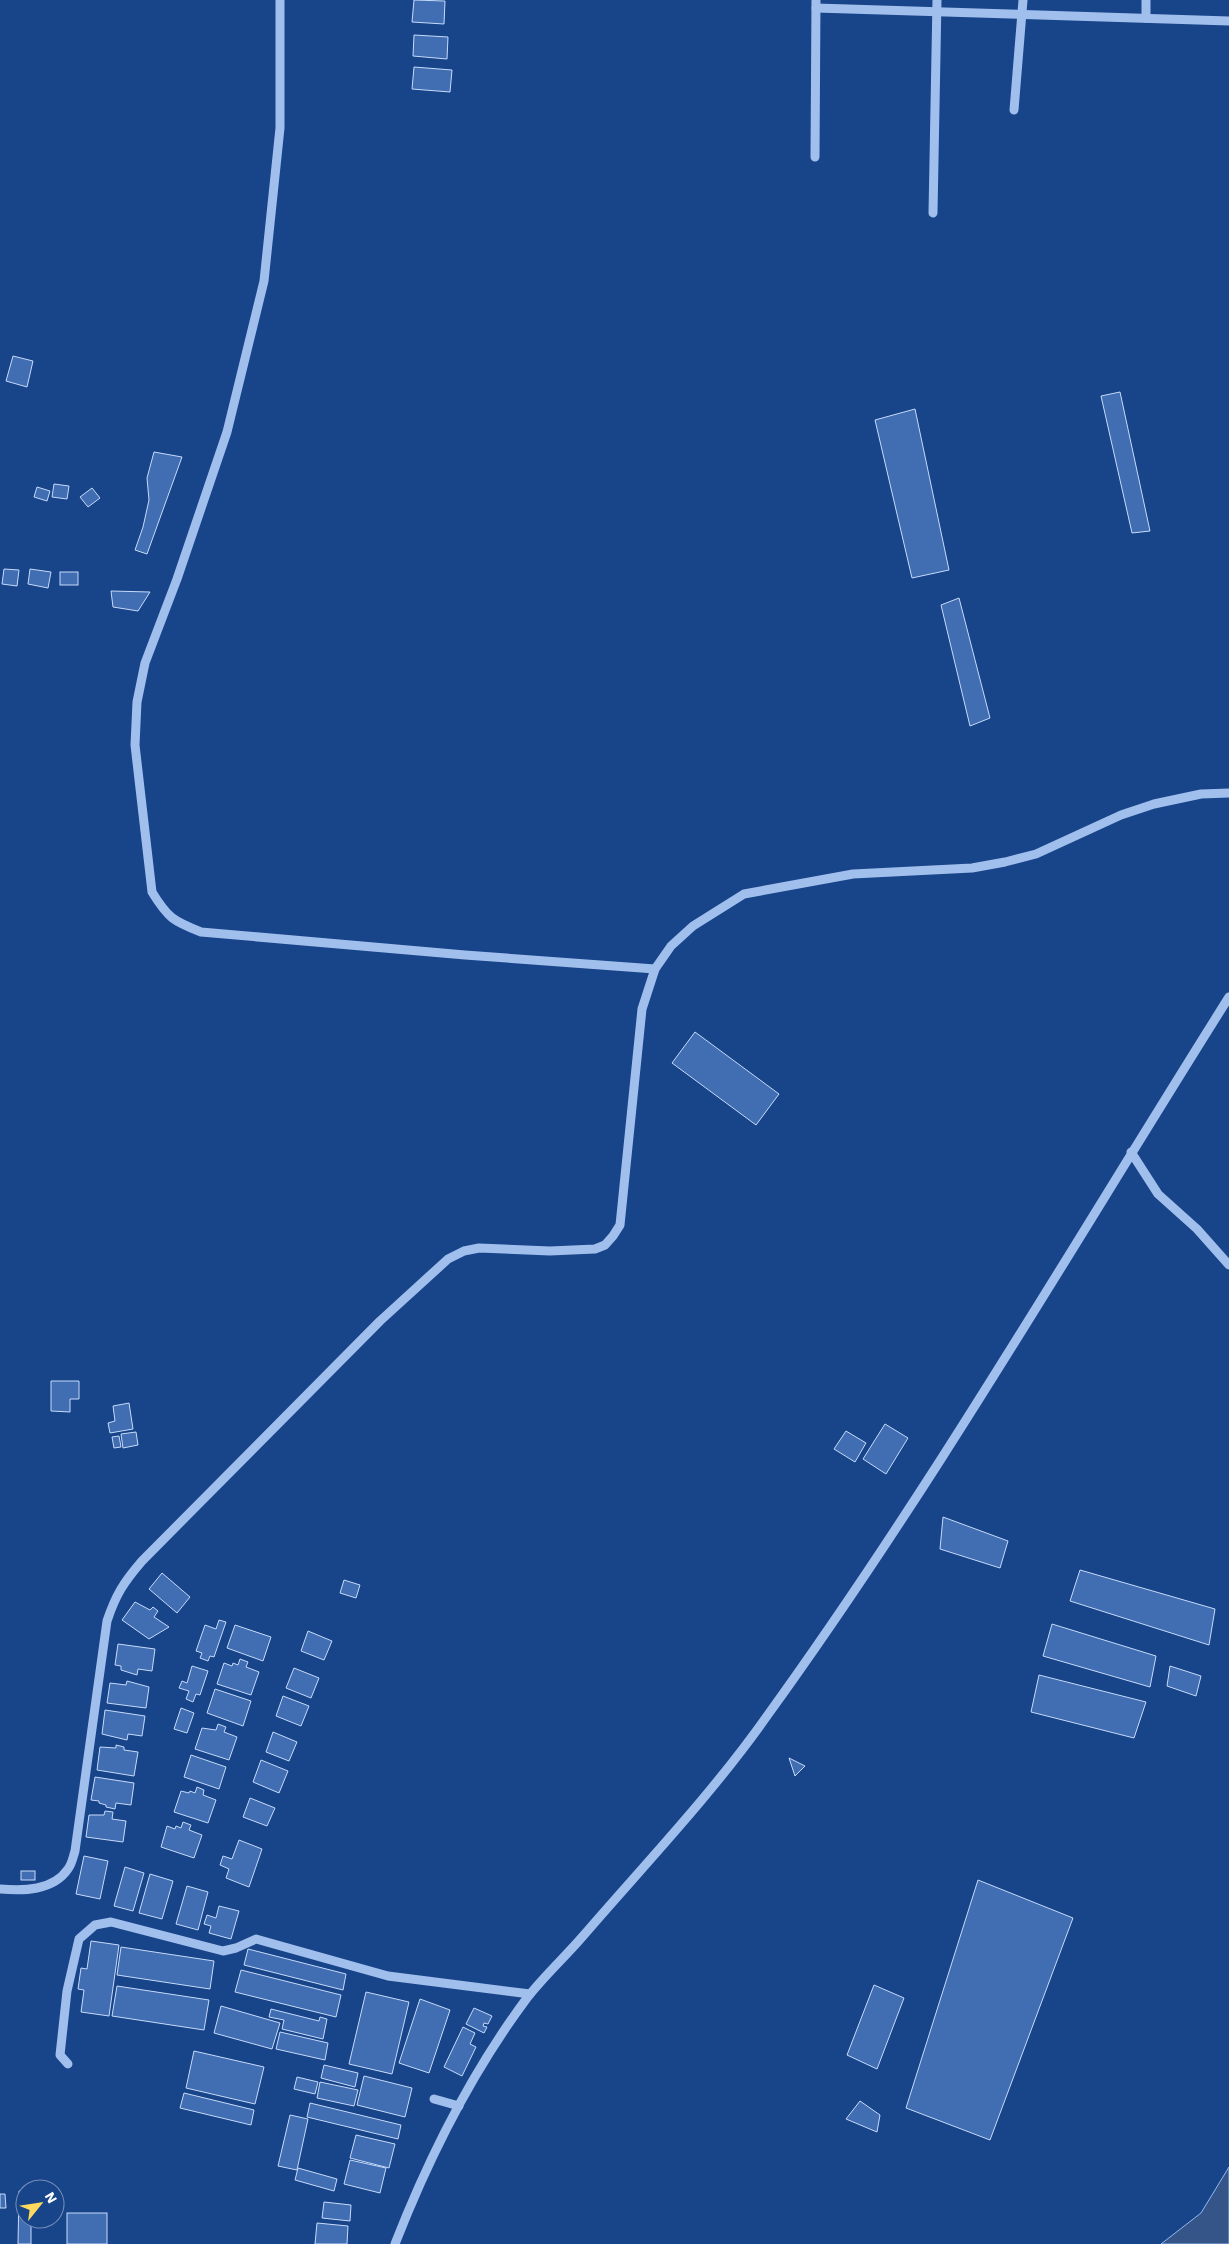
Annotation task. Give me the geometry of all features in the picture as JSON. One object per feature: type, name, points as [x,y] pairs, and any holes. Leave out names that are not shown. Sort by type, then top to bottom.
[{"type":"street","points":[[280,0],[280,128],[264,281],[227,432],[177,579],[145,662],[137,702],[135,745],[152,892],[165,913],[182,925],[201,932],[655,969]]},
{"type":"street","points":[[933,213],[937,0]]},
{"type":"street","points":[[1014,110],[1023,0]]},
{"type":"street","points":[[1146,0],[1146,18]]},
{"type":"street","points":[[815,157],[816,4],[937,12],[1229,21]]},
{"type":"street","points":[[0,1889],[34,1889],[50,1884],[61,1877],[69,1868],[75,1851],[107,1621],[114,1598],[142,1561],[374,1328],[448,1259],[464,1251],[479,1248],[595,1249],[605,1245],[613,1236],[620,1225],[642,1009],[655,969],[671,946],[693,926],[744,894],[853,874],[972,868],[1005,862],[1036,854],[1121,815],[1154,804],[1201,794],[1229,793]]},
{"type":"street","points":[[395,2244],[419,2184],[492,2047],[530,1994],[723,1774],[767,1717],[863,1580],[995,1375],[1131,1152],[1229,997]]},
{"type":"street","points":[[1131,1152],[1158,1194],[1197,1229],[1229,1265]]},
{"type":"street","points":[[68,2064],[60,2055],[67,1991],[79,1939],[95,1925],[111,1922],[223,1950],[236,1948],[256,1939],[388,1976],[530,1994]]},
{"type":"street","points":[[434,2099],[459,2106]]},
{"type":"water","points":[[1229,2167],[1229,2244],[1161,2244],[1201,2213]]},
{"type":"building","points":[[414,0],[445,1],[444,24],[412,22]]},
{"type":"building","points":[[414,35],[448,37],[447,59],[413,56]]},
{"type":"building","points":[[414,67],[452,70],[450,92],[412,89]]},
{"type":"building","points":[[13,356],[33,361],[27,387],[6,381]]},
{"type":"building","points":[[1120,392],[1150,531],[1132,533],[1101,396]]},
{"type":"building","points":[[915,409],[949,570],[912,578],[875,420]]},
{"type":"building","points":[[154,452],[182,457],[147,554],[135,550],[143,527],[149,500],[147,478]]},
{"type":"building","points":[[54,484],[69,486],[67,499],[52,497]]},
{"type":"building","points":[[37,487],[50,491],[47,501],[34,497]]},
{"type":"building","points":[[92,488],[100,498],[88,507],[80,497]]},
{"type":"building","points":[[4,569],[19,570],[17,586],[2,584]]},
{"type":"building","points":[[30,569],[51,572],[48,588],[28,584]]},
{"type":"building","points":[[60,572],[78,572],[78,585],[60,585]]},
{"type":"building","points":[[111,591],[150,592],[138,611],[113,607]]},
{"type":"building","points":[[959,598],[990,718],[970,726],[941,605]]},
{"type":"building","points":[[695,1032],[779,1094],[756,1125],[672,1063]]},
{"type":"building","points":[[51,1381],[79,1381],[79,1399],[70,1399],[70,1412],[51,1411]]},
{"type":"building","points":[[129,1403],[133,1429],[110,1433],[108,1423],[115,1421],[113,1406]]},
{"type":"building","points":[[885,1424],[908,1438],[886,1474],[863,1459]]},
{"type":"building","points":[[846,1431],[866,1443],[855,1462],[834,1449]]},
{"type":"building","points":[[136,1432],[138,1445],[123,1448],[121,1434]]},
{"type":"building","points":[[119,1436],[121,1447],[114,1448],[112,1437]]},
{"type":"building","points":[[943,1517],[1008,1541],[1000,1568],[940,1549]]},
{"type":"building","points":[[1080,1570],[1215,1609],[1209,1645],[1070,1601]]},
{"type":"building","points":[[162,1573],[190,1597],[177,1613],[149,1589]]},
{"type":"building","points":[[344,1580],[360,1585],[356,1598],[340,1593]]},
{"type":"building","points":[[135,1602],[150,1610],[153,1607],[158,1611],[154,1617],[169,1627],[149,1639],[122,1620]]},
{"type":"building","points":[[219,1620],[226,1622],[214,1657],[210,1656],[208,1661],[200,1658],[202,1653],[196,1651],[205,1625],[216,1629]]},
{"type":"building","points":[[1052,1624],[1156,1656],[1150,1687],[1043,1656]]},
{"type":"building","points":[[235,1625],[271,1637],[263,1661],[227,1648]]},
{"type":"building","points":[[308,1631],[332,1641],[324,1660],[301,1651]]},
{"type":"building","points":[[118,1644],[155,1649],[152,1671],[138,1669],[137,1675],[121,1670],[121,1666],[115,1665]]},
{"type":"building","points":[[240,1659],[248,1662],[246,1667],[259,1672],[251,1695],[217,1684],[224,1663],[232,1666],[233,1663],[238,1665]]},
{"type":"building","points":[[192,1666],[208,1671],[200,1695],[196,1694],[193,1702],[186,1699],[189,1691],[179,1688],[182,1681],[187,1683]]},
{"type":"building","points":[[1170,1666],[1201,1676],[1196,1696],[1167,1686]]},
{"type":"building","points":[[294,1668],[319,1678],[311,1698],[286,1688]]},
{"type":"building","points":[[1039,1675],[1146,1702],[1134,1738],[1031,1712]]},
{"type":"building","points":[[127,1681],[149,1687],[146,1708],[107,1703],[110,1683],[126,1685]]},
{"type":"building","points":[[215,1689],[251,1701],[243,1726],[207,1713]]},
{"type":"building","points":[[283,1696],[309,1706],[301,1726],[276,1716]]},
{"type":"building","points":[[181,1708],[194,1713],[187,1733],[174,1729]]},
{"type":"building","points":[[105,1710],[145,1716],[142,1736],[128,1734],[127,1740],[102,1734]]},
{"type":"building","points":[[218,1724],[226,1727],[224,1732],[237,1737],[229,1760],[195,1749],[202,1728],[216,1730]]},
{"type":"building","points":[[273,1732],[297,1742],[289,1761],[266,1752]]},
{"type":"building","points":[[116,1745],[124,1747],[124,1750],[138,1752],[134,1776],[97,1770],[100,1747],[116,1748]]},
{"type":"building","points":[[191,1755],[226,1767],[219,1789],[184,1777]]},
{"type":"building","points":[[789,1758],[805,1766],[795,1776]]},
{"type":"building","points":[[261,1760],[288,1771],[279,1793],[253,1782]]},
{"type":"building","points":[[95,1777],[134,1783],[131,1805],[116,1803],[115,1809],[106,1807],[106,1805],[99,1803],[99,1801],[91,1800]]},
{"type":"building","points":[[197,1787],[204,1790],[203,1795],[216,1800],[208,1823],[174,1812],[181,1791],[195,1793]]},
{"type":"building","points":[[250,1798],[275,1808],[267,1826],[243,1817]]},
{"type":"building","points":[[105,1811],[113,1812],[112,1819],[126,1821],[123,1842],[86,1837],[89,1815],[104,1815]]},
{"type":"building","points":[[183,1822],[191,1825],[189,1830],[202,1835],[194,1858],[161,1847],[167,1826],[175,1829],[176,1826],[181,1828]]},
{"type":"building","points":[[239,1840],[262,1849],[249,1887],[226,1878],[229,1869],[220,1865],[223,1856],[232,1859]]},
{"type":"building","points":[[84,1856],[108,1861],[100,1899],[76,1894]]},
{"type":"building","points":[[125,1867],[144,1873],[133,1911],[114,1906]]},
{"type":"building","points":[[21,1871],[35,1871],[35,1880],[21,1880]]},
{"type":"building","points":[[150,1874],[173,1881],[162,1919],[139,1913]]},
{"type":"building","points":[[978,1880],[1073,1918],[990,2140],[906,2108]]},
{"type":"building","points":[[187,1886],[208,1892],[198,1930],[176,1924]]},
{"type":"building","points":[[219,1906],[239,1911],[231,1939],[209,1933],[211,1926],[204,1924],[207,1915],[216,1918]]},
{"type":"building","points":[[91,1941],[119,1945],[109,2016],[81,2012],[84,1990],[78,1989],[81,1968],[87,1969]]},
{"type":"building","points":[[121,1947],[214,1961],[210,1989],[117,1975]]},
{"type":"building","points":[[248,1949],[346,1974],[343,1990],[244,1965]]},
{"type":"building","points":[[241,1970],[341,1995],[336,2017],[235,1992]]},
{"type":"building","points":[[874,1985],[904,1998],[877,2069],[847,2055]]},
{"type":"building","points":[[117,1986],[209,2000],[204,2030],[112,2016]]},
{"type":"building","points":[[366,1992],[409,2002],[392,2074],[349,2064]]},
{"type":"building","points":[[420,1999],[450,2010],[429,2073],[399,2063]]},
{"type":"building","points":[[221,2006],[280,2023],[272,2049],[214,2033]]},
{"type":"building","points":[[474,2008],[492,2016],[488,2024],[484,2023],[483,2026],[487,2027],[484,2033],[466,2024]]},
{"type":"building","points":[[271,2009],[319,2021],[320,2017],[327,2019],[323,2039],[282,2029],[284,2020],[269,2017]]},
{"type":"building","points":[[463,2027],[475,2033],[470,2044],[476,2047],[462,2076],[444,2067]]},
{"type":"building","points":[[280,2032],[328,2043],[325,2060],[276,2049]]},
{"type":"building","points":[[194,2051],[264,2067],[255,2104],[186,2088]]},
{"type":"building","points":[[324,2065],[358,2073],[355,2087],[321,2078]]},
{"type":"building","points":[[364,2076],[412,2088],[405,2117],[357,2105]]},
{"type":"building","points":[[297,2077],[318,2082],[315,2094],[294,2089]]},
{"type":"building","points":[[320,2082],[358,2090],[354,2106],[317,2098]]},
{"type":"building","points":[[184,2093],[254,2110],[251,2125],[180,2108]]},
{"type":"building","points":[[860,2101],[880,2115],[877,2132],[846,2119]]},
{"type":"building","points":[[310,2103],[401,2125],[398,2139],[307,2117]]},
{"type":"building","points":[[290,2115],[308,2119],[297,2170],[278,2166]]},
{"type":"building","points":[[356,2135],[395,2144],[389,2168],[350,2158]]},
{"type":"building","points":[[350,2160],[386,2168],[380,2193],[344,2184]]},
{"type":"building","points":[[298,2168],[337,2179],[334,2191],[295,2180]]},
{"type":"building","points":[[0,2194],[5,2194],[6,2208],[0,2208]]},
{"type":"building","points":[[324,2202],[351,2205],[350,2221],[322,2218]]},
{"type":"building","points":[[67,2213],[107,2213],[107,2244],[67,2244]]},
{"type":"building","points":[[317,2223],[348,2226],[347,2244],[315,2244]]},
{"type":"building","points":[[18,2229],[31,2229],[31,2244],[18,2244]]}]
